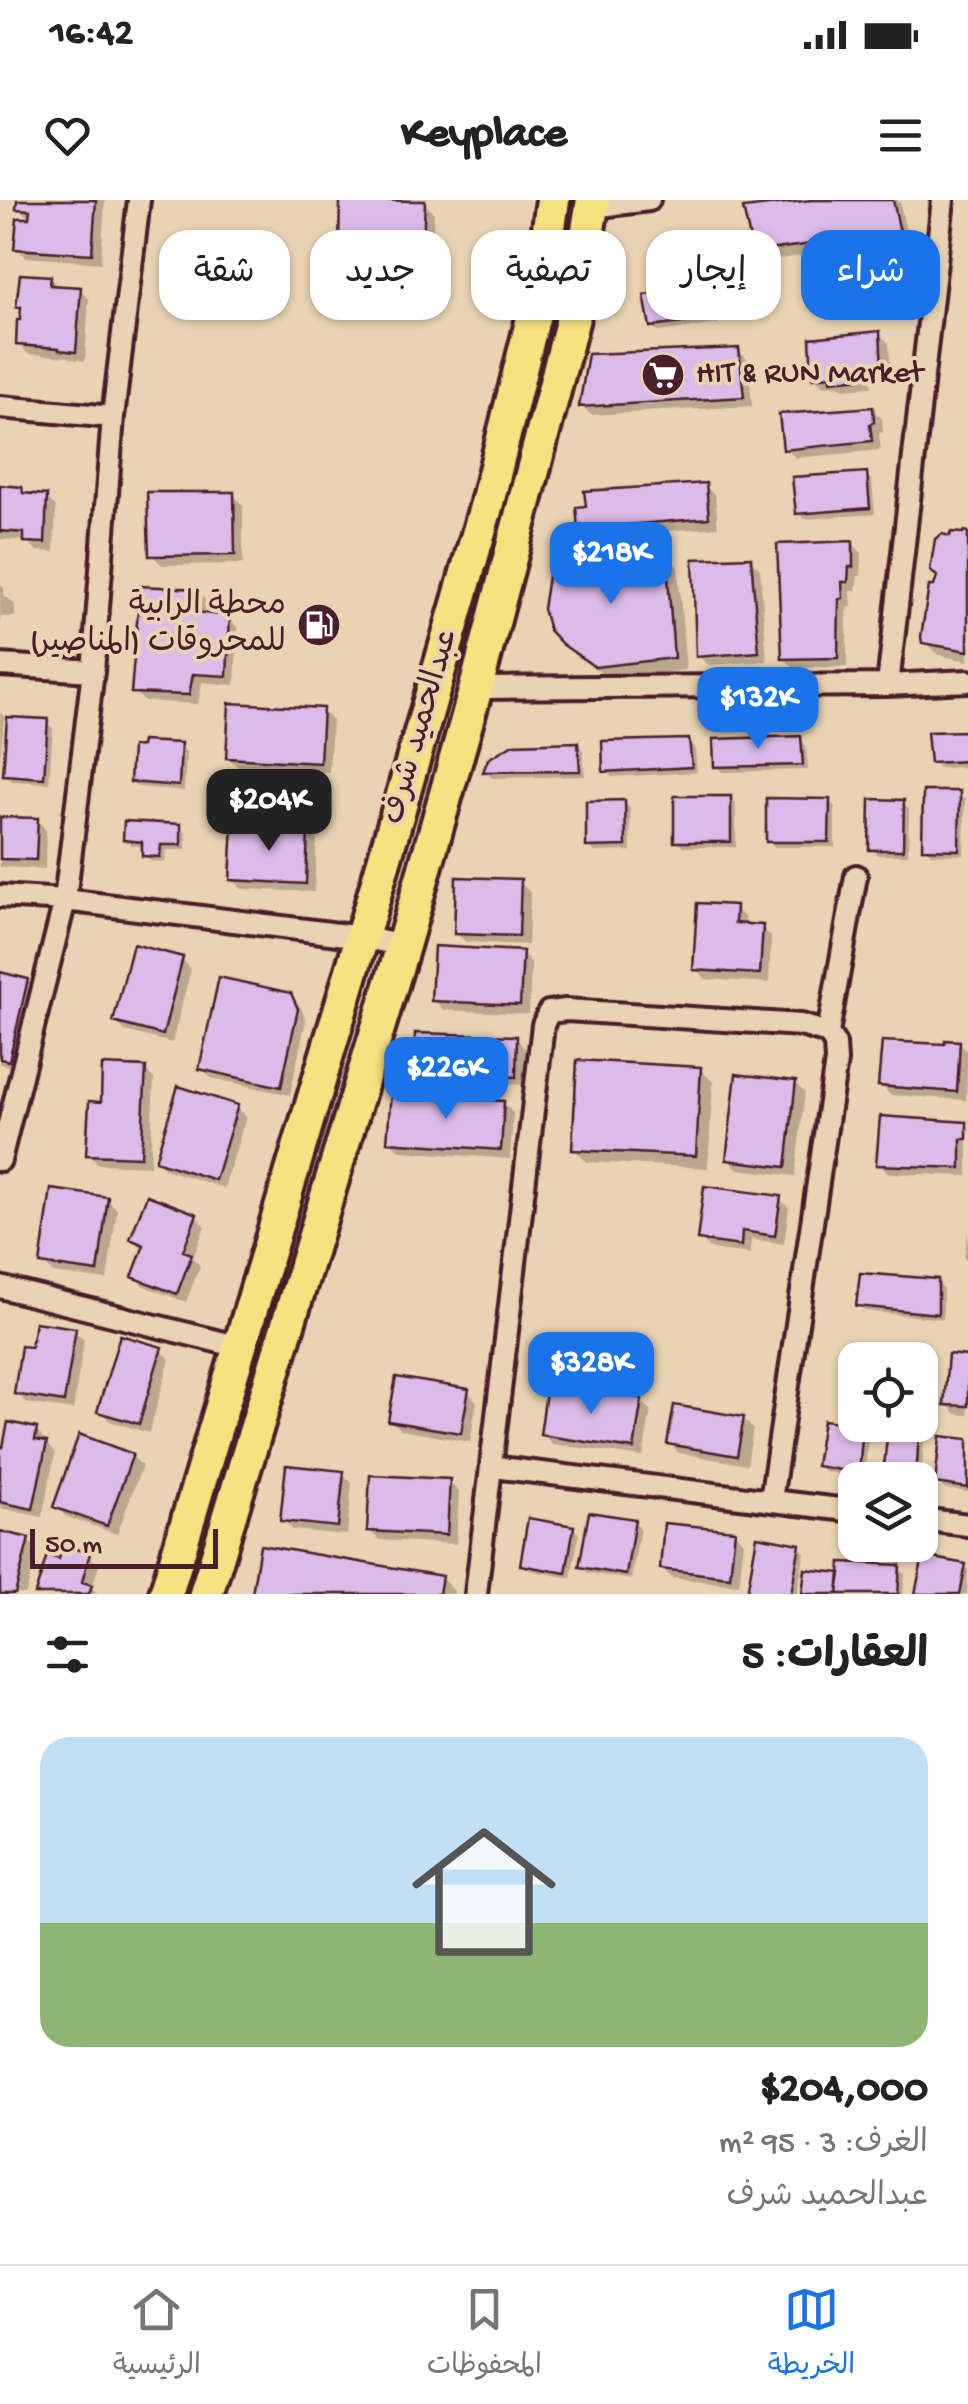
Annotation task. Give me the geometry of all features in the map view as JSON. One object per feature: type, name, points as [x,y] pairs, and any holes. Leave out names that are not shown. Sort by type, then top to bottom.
[{"type":"main road","name":"عبدالحميد شرف","points":[[166,1594],[486,507],[540,290],[554,200]]},
{"type":"main road","name":"عبدالحميد شرف","points":[[206,1594],[404,946],[476,688],[573,318],[593,203]]},
{"type":"street","points":[[0,1160],[65,900],[92,670],[112,417],[138,200]]},
{"type":"street","points":[[593,203],[649,200]]},
{"type":"street","points":[[888,685],[943,200]]},
{"type":"street","points":[[0,407],[112,417]]},
{"type":"street","points":[[0,664],[92,670]]},
{"type":"street","points":[[476,688],[968,681]]},
{"type":"street","points":[[828,1033],[856,876]]},
{"type":"street","points":[[0,896],[65,900],[362,937],[404,946]]},
{"type":"street","points":[[476,1594],[544,1025],[549,1012],[800,1025],[828,1033],[835,1044],[836,1061],[771,1500]]},
{"type":"street","points":[[0,1286],[240,1347]]},
{"type":"street","points":[[492,1467],[838,1509]]},
{"type":"street","points":[[938,1522],[968,1526]]},
{"type":"building","points":[[17,200],[96,200],[92,254],[14,249],[17,218],[29,218],[30,210],[16,209]]},
{"type":"building","points":[[340,200],[425,201],[424,230],[339,230]]},
{"type":"building","points":[[812,200],[893,200],[900,230],[801,230],[801,245],[781,248],[781,230],[748,230],[743,208]]},
{"type":"building","points":[[20,274],[51,276],[50,285],[81,287],[76,352],[16,345]]},
{"type":"building","points":[[649,320],[706,320],[650,327]]},
{"type":"building","points":[[880,331],[882,369],[863,371],[863,378],[812,378],[810,338]]},
{"type":"building","name":"HIT & RUN Market","points":[[739,348],[744,397],[579,407],[588,354]]},
{"type":"building","points":[[873,407],[872,441],[783,450],[779,414]]},
{"type":"building","points":[[867,472],[870,508],[796,514],[792,477]]},
{"type":"building","points":[[706,483],[709,518],[578,529],[576,507],[586,506],[584,491]]},
{"type":"building","points":[[0,485],[22,487],[23,493],[47,495],[45,543],[24,542],[24,533],[0,531]]},
{"type":"building","points":[[147,492],[234,492],[235,555],[149,556]]},
{"type":"building","points":[[968,532],[968,651],[922,643],[921,637],[929,586],[934,586],[937,576],[930,571],[935,539]]},
{"type":"building","points":[[853,541],[853,567],[849,567],[848,582],[842,582],[843,598],[839,599],[838,658],[782,659],[777,544]]},
{"type":"building","points":[[666,551],[674,658],[595,667],[549,630],[543,609],[551,557]]},
{"type":"building","points":[[751,557],[759,652],[696,657],[693,559]]},
{"type":"building","points":[[140,586],[198,589],[195,612],[230,616],[227,676],[193,674],[189,695],[131,693]]},
{"type":"building","points":[[229,703],[323,708],[320,763],[226,758]]},
{"type":"building","points":[[7,717],[48,719],[44,778],[3,775]]},
{"type":"building","points":[[968,731],[968,761],[930,763],[927,732]]},
{"type":"building","points":[[801,736],[803,765],[714,767],[713,739]]},
{"type":"building","points":[[689,739],[692,767],[603,772],[602,741]]},
{"type":"building","points":[[142,741],[181,743],[179,786],[130,782],[132,747],[141,746]]},
{"type":"building","points":[[578,742],[580,771],[483,772],[488,759],[513,744]]},
{"type":"building","points":[[923,791],[960,791],[959,850],[922,849]]},
{"type":"building","points":[[674,796],[731,796],[731,842],[674,842]]},
{"type":"building","points":[[766,798],[830,799],[829,842],[766,842]]},
{"type":"building","points":[[870,799],[904,800],[903,850],[869,850]]},
{"type":"building","points":[[625,800],[626,846],[586,847],[586,801]]},
{"type":"building","points":[[0,817],[38,818],[36,860],[0,859]]},
{"type":"building","points":[[124,821],[181,824],[181,845],[161,845],[160,857],[142,856],[142,842],[123,840]]},
{"type":"building","points":[[233,823],[308,827],[306,884],[230,880]]},
{"type":"building","points":[[456,877],[521,879],[519,936],[454,934]]},
{"type":"building","points":[[697,903],[736,905],[735,923],[763,925],[760,974],[693,970]]},
{"type":"building","points":[[133,944],[183,957],[163,1035],[113,1022]]},
{"type":"building","points":[[434,946],[523,951],[520,1005],[431,1001]]},
{"type":"building","points":[[0,972],[28,979],[9,1061],[0,1059]]},
{"type":"building","points":[[0,972],[28,979],[9,1061],[0,1059]]},
{"type":"building","points":[[219,977],[291,993],[298,1009],[281,1087],[199,1069]]},
{"type":"building","points":[[415,1033],[517,1036],[516,1077],[414,1073]]},
{"type":"building","points":[[945,1040],[960,1041],[957,1092],[878,1086],[882,1041],[945,1044]]},
{"type":"building","points":[[577,1060],[701,1067],[696,1156],[572,1150]]},
{"type":"building","points":[[102,1065],[146,1067],[141,1157],[86,1155],[89,1101],[101,1102]]},
{"type":"building","points":[[736,1074],[796,1081],[786,1167],[726,1160]]},
{"type":"building","points":[[178,1086],[238,1105],[215,1180],[155,1161]]},
{"type":"building","points":[[391,1093],[504,1101],[501,1150],[387,1142]]},
{"type":"building","points":[[880,1116],[967,1122],[967,1139],[961,1139],[961,1168],[876,1165]]},
{"type":"building","points":[[704,1186],[781,1196],[775,1236],[742,1231],[741,1246],[697,1240]]},
{"type":"building","points":[[51,1189],[108,1197],[98,1272],[40,1264]]},
{"type":"building","points":[[147,1195],[197,1214],[183,1251],[192,1254],[177,1294],[132,1277],[144,1245],[130,1239]]},
{"type":"building","points":[[860,1273],[938,1279],[938,1314],[856,1306]]},
{"type":"building","points":[[35,1322],[76,1328],[64,1402],[14,1394],[21,1346],[31,1347]]},
{"type":"building","points":[[120,1335],[162,1347],[139,1424],[97,1412]]},
{"type":"building","points":[[948,1354],[968,1356],[968,1406],[944,1405]]},
{"type":"building","points":[[396,1377],[469,1389],[461,1433],[388,1421]]},
{"type":"building","points":[[547,1385],[642,1398],[634,1449],[540,1435]]},
{"type":"building","points":[[674,1405],[744,1417],[737,1456],[667,1444]]},
{"type":"building","points":[[823,1420],[838,1422],[838,1442],[862,1442],[860,1462],[838,1462],[838,1470],[816,1466]]},
{"type":"building","points":[[8,1422],[37,1428],[35,1440],[47,1442],[33,1509],[0,1502],[0,1446],[3,1447]]},
{"type":"building","points":[[79,1434],[133,1454],[107,1526],[53,1507]]},
{"type":"building","points":[[940,1436],[968,1439],[968,1488],[938,1483]]},
{"type":"building","points":[[887,1442],[918,1442],[917,1462],[884,1462]]},
{"type":"building","points":[[286,1465],[344,1471],[338,1527],[280,1521]]},
{"type":"building","points":[[370,1475],[450,1479],[447,1535],[367,1531]]},
{"type":"building","points":[[589,1512],[635,1519],[626,1575],[579,1567]]},
{"type":"building","points":[[528,1518],[574,1526],[566,1573],[520,1565]]},
{"type":"building","points":[[664,1523],[735,1530],[730,1577],[660,1569]]},
{"type":"building","points":[[0,1531],[29,1538],[15,1594],[0,1594]]},
{"type":"building","points":[[757,1536],[800,1544],[791,1594],[747,1593]]},
{"type":"building","points":[[63,1545],[90,1553],[82,1582],[92,1585],[89,1594],[35,1594],[47,1555],[59,1559]]},
{"type":"building","points":[[260,1545],[442,1576],[439,1594],[252,1594]]},
{"type":"building","points":[[938,1559],[966,1564],[960,1594],[915,1594],[922,1562],[938,1562]]},
{"type":"building","points":[[841,1562],[900,1565],[898,1594],[838,1594]]},
{"type":"building","points":[[805,1569],[841,1573],[838,1594],[802,1594]]},
{"type":"place","name":"HIT & RUN Market","points":[[663,375]]},
{"type":"place","name":"محطة الرابية للمحروقات (المناصير)","points":[[319,625]]}]
